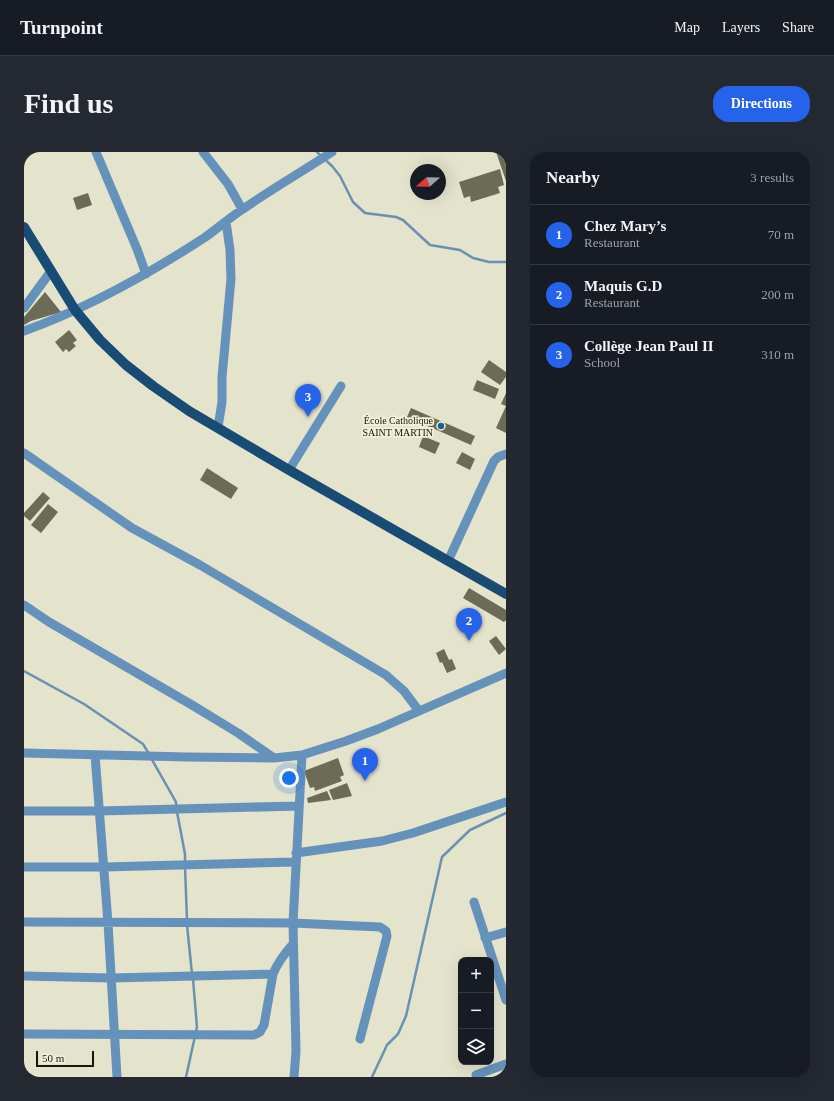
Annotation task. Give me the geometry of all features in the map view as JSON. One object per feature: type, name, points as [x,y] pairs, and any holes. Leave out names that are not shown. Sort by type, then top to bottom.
[{"type":"main road","points":[[24,227],[75,310],[100,340],[126,365],[153,386],[189,411],[289,470],[506,594]]},
{"type":"street","points":[[96,152],[146,274]]},
{"type":"street","points":[[203,152],[228,184],[242,209]]},
{"type":"street","points":[[24,331],[57,319],[146,274],[226,222],[242,209],[332,152]]},
{"type":"street","points":[[218,427],[222,402],[222,377],[230,279],[230,250],[226,222]]},
{"type":"street","points":[[24,308],[50,271]]},
{"type":"street","points":[[289,470],[341,386]]},
{"type":"street","points":[[24,453],[132,528],[200,565],[386,675],[404,691],[418,711]]},
{"type":"street","points":[[448,561],[494,461],[498,457],[506,454]]},
{"type":"street","points":[[24,606],[238,733],[274,758]]},
{"type":"street","points":[[24,753],[274,758],[302,755],[378,729],[506,673]]},
{"type":"street","points":[[95,755],[108,923],[117,1077]]},
{"type":"street","points":[[294,1077],[296,1051],[293,923],[302,755]]},
{"type":"street","points":[[24,867],[104,867],[296,858],[382,841],[413,833],[506,802]]},
{"type":"street","points":[[24,811],[99,811],[299,806]]},
{"type":"street","points":[[474,902],[506,1000]]},
{"type":"street","points":[[24,922],[293,923],[380,927],[386,931],[387,936],[360,1039]]},
{"type":"street","points":[[485,938],[506,932]]},
{"type":"street","points":[[24,1034],[254,1035],[260,1032],[264,1025],[273,974],[277,964],[293,944]]},
{"type":"street","points":[[24,976],[111,978],[273,974]]},
{"type":"street","points":[[476,1075],[506,1064]]},
{"type":"building","points":[[496,152],[506,152],[506,181]]},
{"type":"building","points":[[500,169],[504,185],[498,187],[500,193],[471,202],[470,196],[464,198],[459,182]]},
{"type":"building","points":[[88,193],[92,205],[77,210],[73,198]]},
{"type":"building","points":[[45,292],[61,312],[31,321],[24,325],[24,317]]},
{"type":"building","points":[[69,330],[77,340],[73,343],[76,346],[69,352],[66,349],[63,352],[55,342]]},
{"type":"building","points":[[489,360],[506,372],[506,377],[500,385],[481,372]]},
{"type":"building","points":[[477,380],[499,389],[495,399],[473,390]]},
{"type":"building","points":[[506,393],[506,406],[501,404]]},
{"type":"building","points":[[506,406],[506,433],[496,428]]},
{"type":"building","points":[[411,408],[475,436],[471,445],[407,417]]},
{"type":"building","points":[[423,436],[440,443],[435,454],[419,447]]},
{"type":"building","points":[[462,452],[475,459],[470,470],[456,463]]},
{"type":"building","points":[[207,468],[238,488],[231,499],[200,480]]},
{"type":"building","points":[[43,492],[50,498],[30,521],[24,516],[24,513]]},
{"type":"building","points":[[48,504],[58,512],[41,533],[31,525]]},
{"type":"building","points":[[469,588],[506,610],[506,620],[504,622],[463,598]]},
{"type":"building","points":[[496,636],[506,649],[499,655],[489,641]]},
{"type":"building","points":[[444,649],[449,660],[452,659],[456,669],[447,673],[442,662],[440,663],[436,653]]},
{"type":"building","points":[[338,758],[344,775],[340,777],[342,781],[315,791],[314,787],[310,788],[304,771]]},
{"type":"building","points":[[347,783],[352,796],[333,800],[329,790]]},
{"type":"building","points":[[327,791],[331,800],[308,803],[307,798]]},
{"type":"waterway","points":[[317,152],[340,176],[353,202],[365,213],[396,217],[403,220],[430,245],[460,250],[473,258],[489,262],[506,262]]},
{"type":"waterway","points":[[24,671],[84,704],[143,744],[149,754]]},
{"type":"waterway","points":[[151,758],[176,802],[176,807]]},
{"type":"waterway","points":[[177,812],[185,854],[185,862]]},
{"type":"waterway","points":[[372,1077],[387,1045],[398,1034],[406,1016],[442,857],[470,830],[506,813]]},
{"type":"waterway","points":[[185,867],[187,920]]},
{"type":"waterway","points":[[187,925],[192,974]]},
{"type":"waterway","points":[[186,1077],[197,1027],[193,979]]},
{"type":"place","name":"Collège Jean Paul II","points":[[308,417]]},
{"type":"place","name":"École Catholique SAINT MARTIN","points":[[441,426]]},
{"type":"place","name":"Maquis G.D","points":[[469,641]]},
{"type":"place","name":"Chez Mary’s","points":[[365,781]]}]
